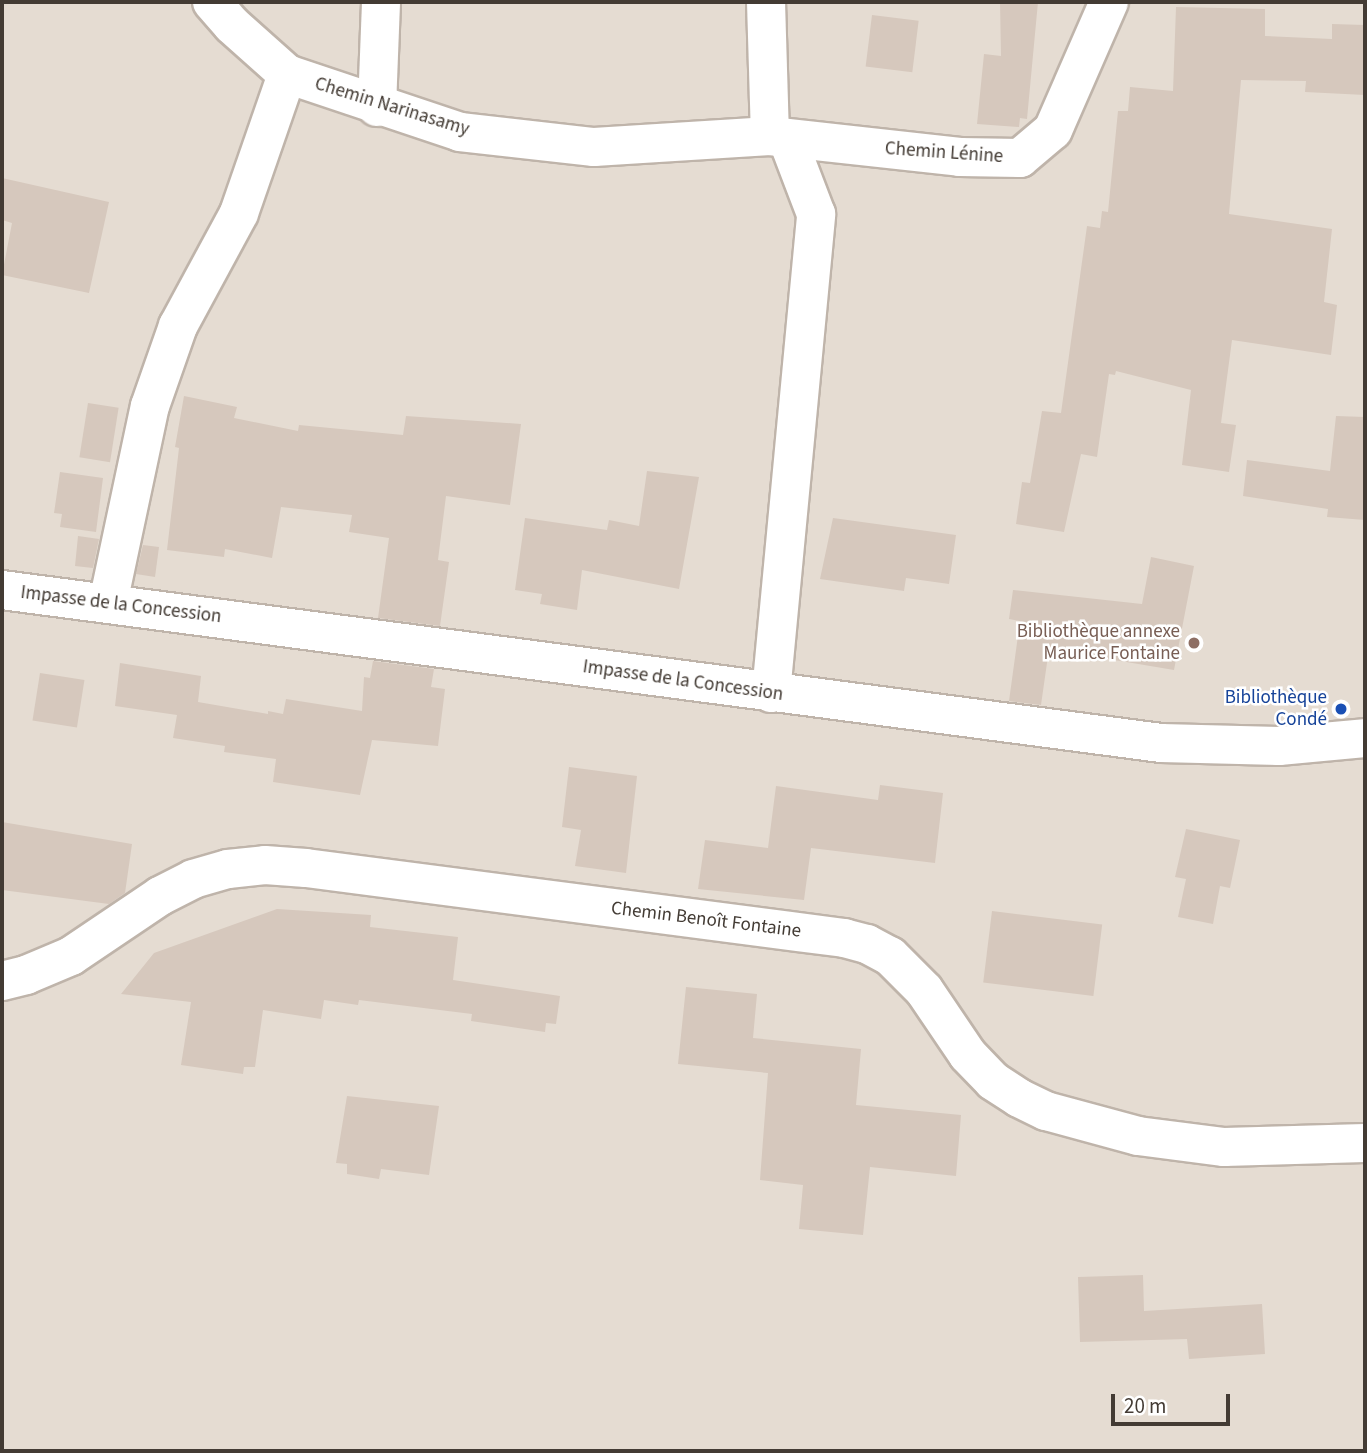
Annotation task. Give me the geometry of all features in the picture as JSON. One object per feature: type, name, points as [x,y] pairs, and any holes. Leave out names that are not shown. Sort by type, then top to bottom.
[{"type":"street","name":"Chemin Narinasamy","points":[[212,2],[232,25],[287,74],[377,107],[460,132],[594,147],[778,137]]},
{"type":"street","points":[[377,107],[381,2]]},
{"type":"street","points":[[766,2],[778,137],[816,214],[771,693]]},
{"type":"street","name":"Chemin Lénine","points":[[778,137],[960,157],[1020,158],[1053,130],[1110,2]]},
{"type":"street","points":[[108,603],[150,406],[178,326],[239,213],[287,74]]},
{"type":"street","name":"Impasse de la Concession","points":[[2,590],[1161,743],[1279,746],[1365,738]]},
{"type":"street","name":"Chemin Benoît Fontaine","points":[[2,981],[26,975],[71,956],[160,895],[193,879],[228,869],[265,865],[306,868],[844,938],[867,944],[890,956],[924,990],[968,1055],[993,1081],[1045,1111],[1138,1136],[1224,1147],[1365,1143]]},
{"type":"shaded area","points":[[2,2],[1365,2],[1365,1451],[2,1451]]},
{"type":"building","points":[[1000,2],[1038,2],[1027,119],[1020,118],[1019,127],[977,124],[984,54],[1001,56]]},
{"type":"building","points":[[1176,7],[1265,9],[1265,36],[1332,39],[1332,24],[1365,25],[1365,95],[1305,92],[1306,81],[1241,80],[1229,214],[1332,229],[1324,302],[1337,305],[1331,355],[1232,340],[1221,423],[1236,425],[1229,472],[1182,465],[1191,390],[1116,371],[1115,375],[1109,374],[1097,457],[1081,454],[1064,532],[1016,524],[1022,482],[1030,483],[1042,411],[1061,413],[1087,226],[1100,228],[1102,211],[1108,212],[1118,111],[1128,111],[1130,87],[1173,91]]},
{"type":"building","points":[[872,15],[919,21],[912,72],[866,67]]},
{"type":"building","points":[[2,178],[109,202],[89,293],[2,275],[12,223],[2,220]]},
{"type":"building","points":[[184,396],[237,407],[234,418],[298,431],[299,425],[403,435],[406,416],[521,424],[510,505],[446,496],[438,560],[449,562],[440,626],[378,618],[389,538],[349,532],[352,515],[281,507],[272,558],[225,549],[224,557],[167,550],[179,448],[175,447]]},
{"type":"building","points":[[88,403],[119,408],[110,462],[79,457]]},
{"type":"building","points":[[1336,416],[1365,417],[1365,520],[1327,517],[1328,509],[1243,496],[1247,460],[1330,471]]},
{"type":"building","points":[[647,471],[699,477],[679,589],[582,570],[577,610],[540,604],[542,594],[515,590],[525,518],[607,530],[609,520],[639,526]]},
{"type":"building","points":[[60,472],[103,478],[96,532],[60,527],[62,514],[54,513]]},
{"type":"building","points":[[833,518],[956,535],[949,584],[906,578],[904,591],[820,579]]},
{"type":"building","points":[[78,536],[99,539],[93,568],[75,566]]},
{"type":"building","points":[[143,545],[159,547],[155,577],[136,574]]},
{"type":"building","points":[[1151,557],[1194,566],[1174,670],[1049,649],[1041,705],[1009,701],[1020,621],[1009,619],[1013,590],[1142,604]]},
{"type":"building","points":[[373,661],[434,669],[431,687],[445,689],[438,746],[372,740],[360,795],[273,782],[276,759],[224,752],[225,746],[173,738],[177,715],[115,706],[120,663],[201,676],[198,702],[268,714],[268,711],[283,714],[286,699],[362,711],[364,677],[370,678]]},
{"type":"building","points":[[40,673],[84,680],[77,727],[32,720]]},
{"type":"building","points":[[569,767],[637,776],[626,873],[575,866],[581,830],[562,827]]},
{"type":"building","points":[[880,785],[943,793],[935,863],[811,848],[804,900],[698,889],[705,840],[768,848],[776,786],[878,800]]},
{"type":"building","points":[[2,822],[132,844],[125,893],[109,904],[2,890]]},
{"type":"building","points":[[1186,829],[1240,840],[1230,888],[1220,886],[1213,924],[1178,917],[1186,879],[1175,877]]},
{"type":"building","points":[[277,909],[371,915],[370,927],[458,937],[453,980],[560,996],[556,1024],[546,1023],[545,1032],[471,1021],[472,1014],[359,1000],[358,1005],[324,1000],[321,1019],[263,1010],[255,1067],[244,1067],[243,1074],[181,1065],[191,1002],[121,994],[154,953]]},
{"type":"building","points":[[992,911],[1102,925],[1093,996],[983,982]]},
{"type":"building","points":[[686,987],[757,994],[753,1038],[861,1049],[856,1105],[961,1115],[956,1176],[870,1167],[863,1235],[799,1229],[803,1185],[760,1180],[768,1073],[678,1064]]},
{"type":"building","points":[[347,1096],[439,1106],[429,1175],[381,1169],[379,1179],[347,1174],[347,1164],[336,1163]]},
{"type":"building","points":[[1143,1275],[1144,1311],[1262,1304],[1265,1354],[1189,1359],[1187,1339],[1080,1342],[1078,1277]]},
{"type":"place","name":"Bibliothèque annexe Maurice Fontaine","points":[[1194,643]]},
{"type":"place","name":"Bibliothèque Condé","points":[[1341,709]]}]
